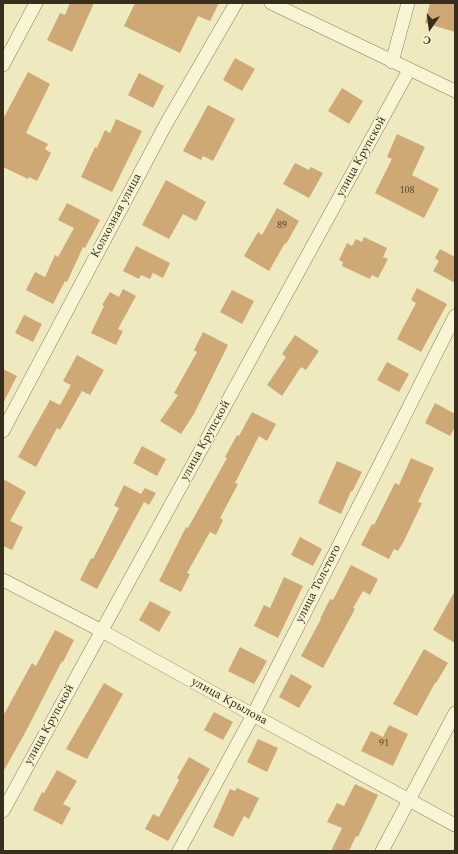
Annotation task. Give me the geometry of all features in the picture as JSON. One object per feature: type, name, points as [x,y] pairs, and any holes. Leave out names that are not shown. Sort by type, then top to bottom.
[{"type":"street","points":[[3,65],[36,3]]},
{"type":"street","name":"Колхозная улица","points":[[3,431],[166,124],[236,3]]},
{"type":"street","points":[[271,3],[455,91]]},
{"type":"street","points":[[392,62],[408,3]]},
{"type":"street","name":"улица Крупской","points":[[3,811],[409,70]]},
{"type":"street","name":"улица Толстого","points":[[179,851],[253,715],[455,316]]},
{"type":"street","name":"улица Крылова","points":[[3,580],[102,631],[455,825]]},
{"type":"street","points":[[382,851],[455,713]]},
{"type":"building","points":[[70,3],[94,3],[72,52],[47,40],[60,13],[65,15]]},
{"type":"building","points":[[135,3],[219,3],[210,21],[198,16],[180,53],[124,26]]},
{"type":"building","points":[[430,3],[455,3],[455,32],[425,23]]},
{"type":"building","points":[[235,58],[255,69],[242,91],[223,80]]},
{"type":"building","points":[[28,72],[50,84],[26,133],[48,144],[45,149],[51,153],[37,181],[29,177],[28,179],[3,167],[3,119]]},
{"type":"building","points":[[139,73],[164,86],[153,108],[128,95]]},
{"type":"building","points":[[342,88],[363,101],[349,124],[328,111]]},
{"type":"building","points":[[208,105],[235,119],[213,161],[203,156],[201,160],[183,151]]},
{"type":"building","points":[[116,119],[142,131],[112,192],[81,177],[105,130],[110,133]]},
{"type":"building","points":[[397,134],[425,147],[412,175],[439,189],[424,218],[375,193],[392,159],[387,157]]},
{"type":"building","points":[[295,163],[309,170],[311,167],[323,173],[309,198],[283,184]]},
{"type":"building","points":[[166,180],[206,202],[196,221],[183,214],[169,239],[142,225]]},
{"type":"building","points":[[67,203],[100,220],[85,248],[83,247],[67,282],[65,281],[53,304],[26,290],[35,272],[45,277],[55,255],[58,257],[74,228],[58,220]]},
{"type":"building","points":[[277,208],[299,221],[269,271],[244,256],[258,232],[262,235]]},
{"type":"building","points":[[364,237],[387,248],[383,257],[388,259],[378,278],[372,275],[370,279],[342,266],[343,262],[339,260],[347,243],[352,246],[356,239],[362,242]]},
{"type":"building","points":[[136,246],[170,263],[163,278],[153,273],[150,279],[141,275],[139,279],[123,271]]},
{"type":"building","points":[[440,249],[455,257],[455,283],[433,271],[439,261],[435,258]]},
{"type":"building","points":[[417,288],[447,304],[421,352],[397,339],[416,303],[411,300]]},
{"type":"building","points":[[123,289],[136,296],[118,329],[123,331],[116,345],[91,333],[104,306],[102,305],[110,292],[119,297]]},
{"type":"building","points":[[232,290],[254,301],[242,324],[220,312]]},
{"type":"building","points":[[24,315],[42,324],[33,342],[15,333]]},
{"type":"building","points":[[203,332],[228,345],[194,414],[181,434],[160,421],[178,395],[174,393],[197,352],[194,350]]},
{"type":"building","points":[[295,335],[319,351],[306,370],[301,367],[282,396],[267,385],[286,357],[282,354]]},
{"type":"building","points":[[77,355],[104,370],[90,395],[82,391],[60,430],[57,428],[36,467],[18,457],[50,400],[60,405],[71,385],[63,381]]},
{"type":"building","points":[[387,362],[409,374],[399,392],[377,380]]},
{"type":"building","points":[[3,369],[17,376],[3,403]]},
{"type":"building","points":[[435,403],[455,414],[455,427],[450,436],[425,423]]},
{"type":"building","points":[[252,412],[276,424],[267,441],[259,436],[235,483],[238,484],[220,518],[223,520],[216,535],[210,532],[187,573],[190,574],[181,592],[159,581],[186,527],[188,528],[227,458],[225,457],[237,435],[239,436]]},
{"type":"building","points":[[142,446],[166,459],[157,476],[133,463]]},
{"type":"building","points":[[411,458],[434,468],[418,502],[422,503],[404,541],[398,551],[394,549],[389,559],[361,545],[372,524],[374,525],[395,483],[399,485]]},
{"type":"building","points":[[337,461],[362,472],[352,492],[351,491],[341,514],[318,503]]},
{"type":"building","points":[[3,479],[26,492],[10,521],[23,527],[12,550],[3,546]]},
{"type":"building","points":[[124,485],[141,494],[145,488],[156,493],[149,505],[144,502],[97,589],[80,580],[91,558],[93,559],[119,508],[114,506]]},
{"type":"building","points":[[300,537],[322,549],[313,566],[291,555]]},
{"type":"building","points":[[351,565],[378,579],[370,595],[363,591],[323,668],[301,656],[330,599],[333,600]]},
{"type":"building","points":[[284,577],[303,586],[278,638],[254,626],[264,605],[270,608]]},
{"type":"building","points":[[455,591],[455,643],[433,630]]},
{"type":"building","points":[[150,601],[171,612],[159,632],[139,620]]},
{"type":"building","points":[[55,630],[74,640],[3,772],[3,716],[32,663],[36,666]]},
{"type":"building","points":[[240,647],[267,661],[254,684],[228,671]]},
{"type":"building","points":[[424,649],[448,663],[417,716],[393,704]]},
{"type":"building","points":[[291,674],[312,686],[299,708],[279,697]]},
{"type":"building","points":[[104,683],[123,694],[87,759],[66,749]]},
{"type":"building","points":[[214,712],[233,722],[223,740],[204,730]]},
{"type":"building","points":[[389,725],[408,734],[393,766],[361,751],[371,731],[383,737]]},
{"type":"building","points":[[258,739],[278,748],[267,772],[247,762]]},
{"type":"building","points":[[189,757],[210,769],[168,841],[145,829],[153,814],[159,817],[179,780],[177,778]]},
{"type":"building","points":[[57,770],[77,781],[63,804],[71,808],[62,825],[33,810],[42,792],[44,793]]},
{"type":"building","points":[[355,784],[378,795],[358,837],[356,836],[349,851],[331,851],[342,828],[327,822],[337,803],[344,806]]},
{"type":"building","points":[[237,788],[259,798],[249,819],[244,816],[233,837],[213,827],[230,789],[235,791]]}]
